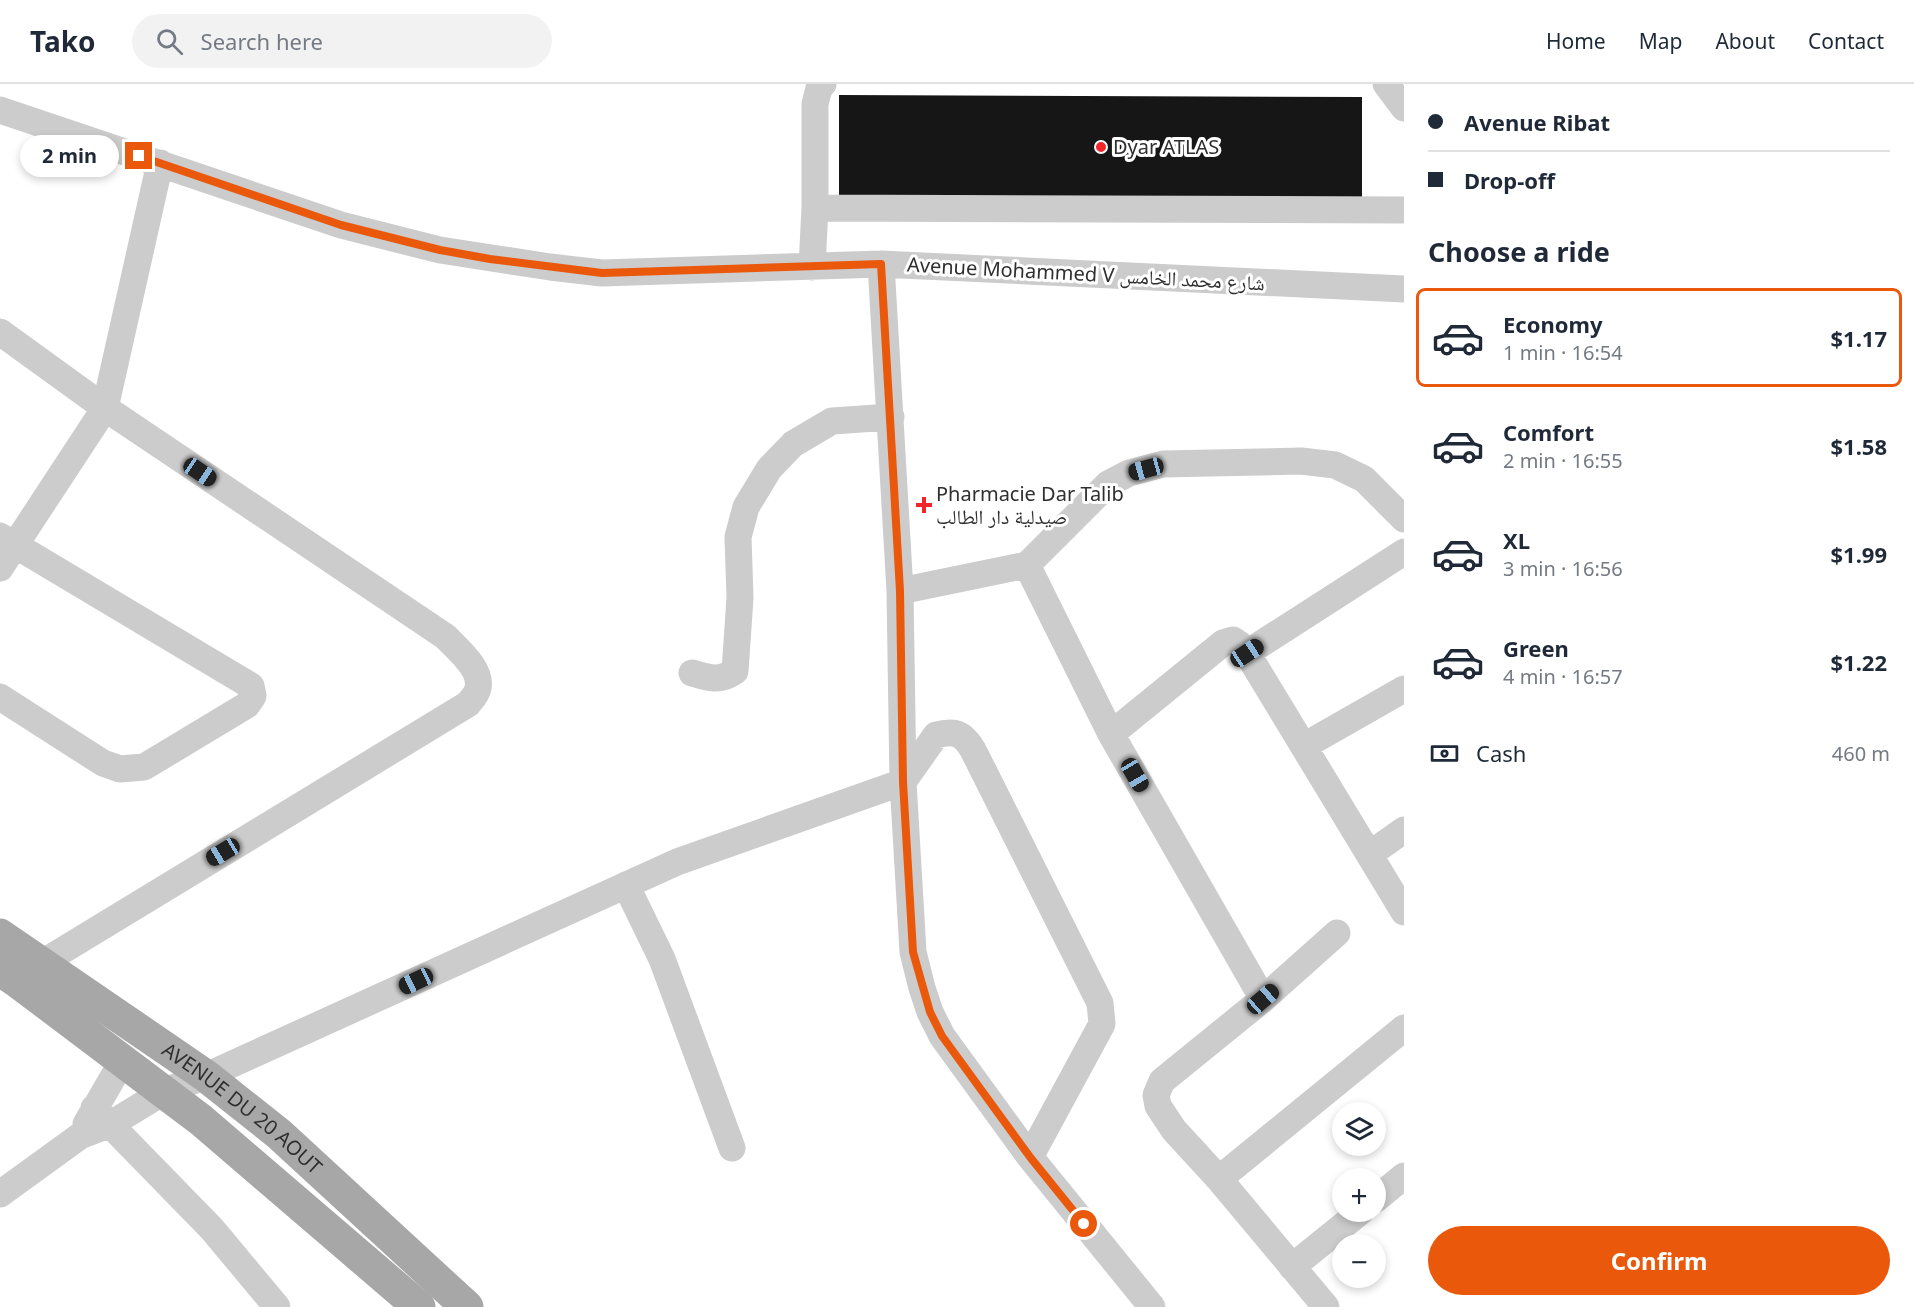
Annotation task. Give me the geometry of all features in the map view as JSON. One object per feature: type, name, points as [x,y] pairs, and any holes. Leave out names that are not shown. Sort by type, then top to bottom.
[{"type":"main road","name":"AVENUE DU 20 AOUT","points":[[0,935],[206,1076],[279,1134],[467,1307]]},
{"type":"main road","name":"AVENUE DU 20 AOUT","points":[[2,974],[165,1091],[419,1307]]},
{"type":"street","points":[[812,267],[815,208],[815,104],[819,88],[823,84]]},
{"type":"street","points":[[1386,84],[1404,108]]},
{"type":"street","name":"Avenue Mohammed V شارع محمد الخامس","points":[[4,117],[160,163],[341,225],[440,250],[490,259],[602,273],[881,264],[1404,289]]},
{"type":"street","points":[[0,568],[7,541],[105,408],[160,163]]},
{"type":"street","points":[[815,208],[1404,210]]},
{"type":"street","points":[[881,264],[900,591],[903,782],[913,952],[930,1012],[942,1036],[1030,1157],[1152,1307]]},
{"type":"street","points":[[0,332],[105,408],[446,637],[468,661],[478,678],[478,691],[468,704],[42,963]]},
{"type":"street","points":[[692,673],[715,679],[728,677],[735,671],[740,598],[738,537],[746,507],[769,469],[793,444],[832,421],[891,417]]},
{"type":"street","points":[[900,591],[1027,564],[1108,484],[1129,473],[1163,464],[1301,461],[1335,465],[1364,479],[1404,519]]},
{"type":"street","points":[[0,697],[104,763],[120,769],[144,767],[247,705],[253,696],[251,686],[7,541]]},
{"type":"street","points":[[1247,653],[1404,552]]},
{"type":"street","points":[[1027,564],[1111,734],[1263,999]]},
{"type":"street","points":[[1111,734],[1223,643],[1233,640],[1247,653],[1404,912]]},
{"type":"street","points":[[1304,746],[1404,690]]},
{"type":"street","points":[[0,1194],[80,1136],[102,1116],[206,1076],[677,862],[903,782],[936,735],[947,732],[957,733],[967,741],[1100,1004],[1102,1024],[1030,1157]]},
{"type":"street","points":[[1370,854],[1404,830]]},
{"type":"street","points":[[626,885],[662,959],[732,1148]]},
{"type":"street","points":[[1326,1307],[1219,1179],[1174,1130],[1158,1107],[1156,1095],[1162,1081],[1263,999],[1337,933]]},
{"type":"street","points":[[1219,1179],[1404,1028]]},
{"type":"street","points":[[102,1116],[123,1060]]},
{"type":"street","points":[[102,1116],[212,1229],[277,1307]]},
{"type":"street","points":[[1386,1191],[1404,1176]]},
{"type":"street","points":[[1292,1267],[1348,1222]]},
{"type":"building","name":"Dyar ATLAS","points":[[839,95],[1362,97],[1362,198],[839,196]]},
{"type":"place","name":"Dyar ATLAS","points":[[1101,147]]},
{"type":"place","name":"Pharmacie Dar Talib صيدلية دار الطالب","points":[[924,505]]},
{"type":"route","points":[[139,156],[341,225],[440,250],[490,259],[602,273],[881,264],[900,591],[903,782],[913,952],[930,1012],[942,1036],[1030,1157],[1084,1224]]}]
